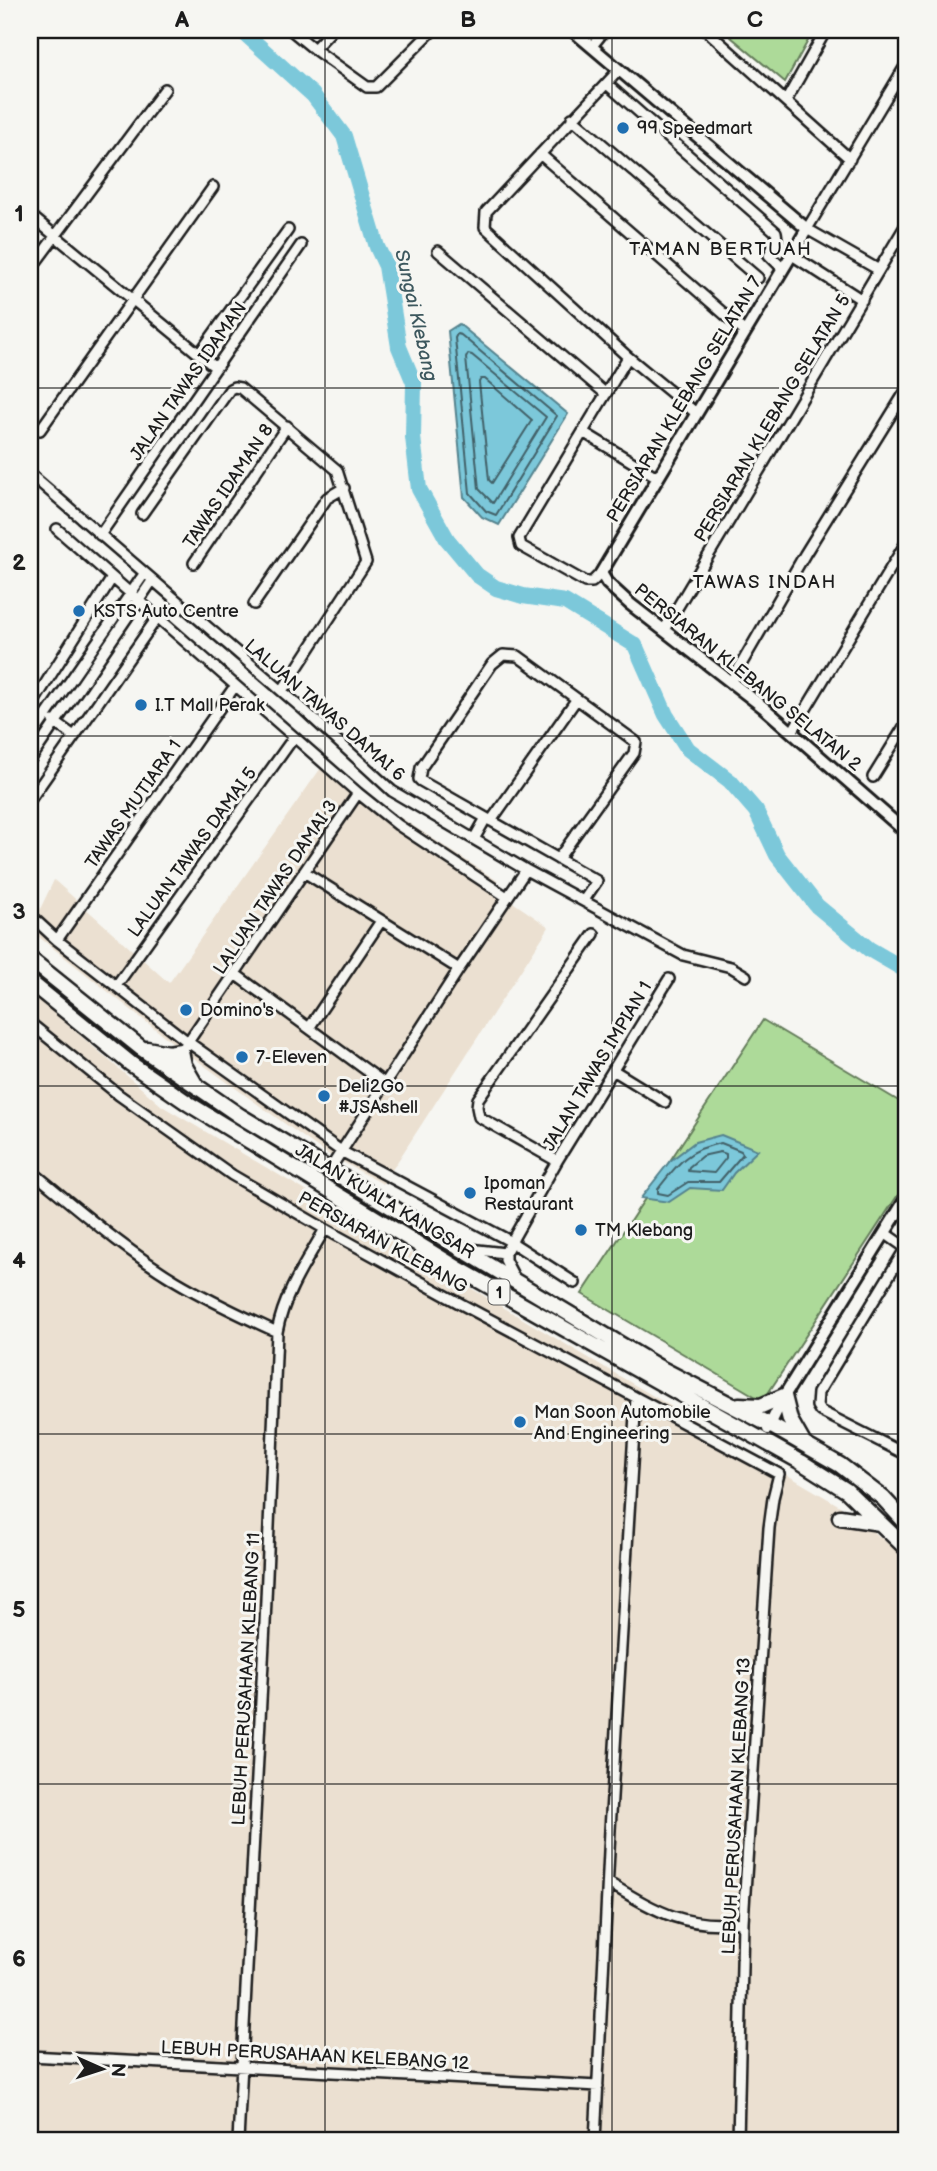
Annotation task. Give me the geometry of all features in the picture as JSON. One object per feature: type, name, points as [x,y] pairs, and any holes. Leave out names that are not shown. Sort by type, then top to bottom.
[{"type":"highway","name":"JALAN KUALA KANGSAR","points":[[30,959],[141,1048],[240,1116],[658,1367],[732,1405],[862,1480],[907,1524]]},
{"type":"highway","name":"JALAN KUALA KANGSAR","points":[[30,982],[131,1064],[189,1104],[457,1268],[801,1462],[847,1491],[907,1549]]},
{"type":"highway","points":[[141,1048],[168,1053],[184,1047],[184,1065],[198,1088]]},
{"type":"highway","points":[[131,1064],[156,1071],[168,1068],[170,1082],[186,1097],[189,1104]]},
{"type":"highway","points":[[672,1389],[682,1390],[736,1419],[769,1427],[774,1437],[801,1462]]},
{"type":"highway","points":[[732,1405],[761,1406],[784,1396],[790,1420],[804,1445]]},
{"type":"highway","points":[[840,1517],[880,1523]]},
{"type":"street","points":[[291,30],[372,88],[433,30]]},
{"type":"street","points":[[314,49],[332,30]]},
{"type":"street","points":[[572,30],[807,229],[878,270]]},
{"type":"street","points":[[592,46],[605,30]]},
{"type":"street","points":[[706,30],[718,34],[850,159]]},
{"type":"street","points":[[786,101],[826,30]]},
{"type":"street","name":"PERSIARAN KLEBANG SELATAN 7","points":[[601,573],[907,63]]},
{"type":"street","points":[[619,69],[486,212],[485,227],[628,357],[696,413]]},
{"type":"street","points":[[607,84],[776,232],[777,239],[769,255],[783,269]]},
{"type":"street","points":[[30,270],[165,89]]},
{"type":"street","points":[[572,118],[758,278]]},
{"type":"street","points":[[540,154],[745,332]]},
{"type":"street","points":[[40,430],[213,187]]},
{"type":"street","points":[[30,215],[216,368]]},
{"type":"street","name":"PERSIARAN KLEBANG SELATAN 5","points":[[664,630],[907,223]]},
{"type":"street","points":[[199,354],[288,230]]},
{"type":"street","name":"JALAN TAWAS IDAMAN","points":[[100,535],[301,245]]},
{"type":"street","points":[[438,251],[606,394]]},
{"type":"street","points":[[792,255],[862,300]]},
{"type":"street","points":[[601,573],[592,582],[585,582],[521,546],[519,540],[628,357]]},
{"type":"street","points":[[142,514],[234,387],[240,388],[335,466],[344,488],[365,565],[282,691]]},
{"type":"street","points":[[731,681],[805,554],[907,389]]},
{"type":"street","name":"TAWAS IDAMAN 8","points":[[194,563],[287,426]]},
{"type":"street","points":[[583,432],[657,477]]},
{"type":"street","name":"LALUAN TAWAS DAMAI 6","points":[[30,474],[282,691],[393,792],[526,870],[683,955],[731,967],[746,976]]},
{"type":"street","points":[[254,604],[327,498],[344,488]]},
{"type":"street","points":[[57,529],[358,793],[398,825],[507,897]]},
{"type":"street","points":[[792,732],[907,541]]},
{"type":"street","name":"PERSIARAN KLEBANG SELATAN 2","points":[[601,573],[607,583],[630,604],[731,681],[907,833]]},
{"type":"street","points":[[30,739],[129,594],[148,577]]},
{"type":"street","points":[[30,760],[138,601],[148,577]]},
{"type":"street","points":[[30,708],[112,578]]},
{"type":"street","points":[[30,800],[157,618]]},
{"type":"street","points":[[558,859],[634,753],[636,745],[634,738],[576,700],[518,656],[503,654],[492,664],[421,768],[419,776],[421,781],[489,820],[558,859],[597,881],[584,900]]},
{"type":"street","name":"TAWAS MUTIARA 1","points":[[57,940],[235,686]]},
{"type":"street","points":[[474,839],[576,700]]},
{"type":"street","points":[[46,716],[74,736]]},
{"type":"street","points":[[873,778],[907,722]]},
{"type":"street","name":"LALUAN TAWAS DAMAI 5","points":[[116,986],[294,737]]},
{"type":"street","name":"LALUAN TAWAS DAMAI 3","points":[[168,1068],[358,793]]},
{"type":"street","points":[[330,1169],[526,870]]},
{"type":"street","points":[[304,872],[459,969]]},
{"type":"street","points":[[30,915],[184,1047],[341,1151],[511,1242],[575,1283]]},
{"type":"street","points":[[309,1028],[382,921]]},
{"type":"street","points":[[557,1161],[479,1117],[478,1100],[594,934]]},
{"type":"street","points":[[235,974],[384,1083]]},
{"type":"street","name":"JALAN TAWAS IMPIAN 1","points":[[505,1253],[557,1161],[669,979]]},
{"type":"street","name":"PERSIARAN KLEBANG","points":[[30,1023],[119,1096],[232,1175],[325,1229],[779,1474]]},
{"type":"street","points":[[613,1070],[665,1102]]},
{"type":"street","points":[[30,1170],[106,1233],[175,1281],[277,1332]]},
{"type":"street","points":[[769,1427],[784,1396],[907,1197]]},
{"type":"street","name":"LEBUH PERUSAHAAN KLEBANG 11","points":[[238,2141],[277,1332],[287,1295],[325,1229]]},
{"type":"street","points":[[886,1234],[907,1247],[816,1399],[820,1411],[907,1455]]},
{"type":"street","points":[[462,1248],[505,1253],[505,1260],[515,1280]]},
{"type":"street","points":[[595,2141],[636,1398]]},
{"type":"street","name":"LEBUH PERUSAHAAN KLEBANG 13","points":[[738,2141],[743,1922],[769,1528],[779,1474]]},
{"type":"street","points":[[609,1883],[649,1907],[680,1920],[721,1925],[743,1922]]},
{"type":"street","name":"LEBUH PERUSAHAAN KELEBANG 12","points":[[30,2056],[598,2086]]},
{"type":"shaded area","points":[[328,758],[378,803],[496,880],[514,903],[549,927],[383,1184],[324,1152],[173,1043],[30,930],[54,880],[169,983]]},
{"type":"shaded area","points":[[30,992],[162,1106],[840,1506],[907,1558],[907,2141],[793,2141],[711,2131],[719,2141],[30,2141]]},
{"type":"green space","points":[[736,30],[814,30],[785,82],[731,37]]},
{"type":"green space","points":[[763,1020],[907,1106],[907,1181],[763,1401],[582,1294]]},
{"type":"water","points":[[459,324],[568,414],[499,525],[482,517],[464,497],[448,331]]},
{"type":"water","points":[[721,1135],[758,1150],[734,1173],[722,1190],[690,1188],[669,1202],[641,1198],[670,1161],[695,1142]]},
{"type":"waterway","name":"Sungai Klebang","points":[[241,30],[313,95],[344,136],[377,247],[386,266],[399,347],[414,383],[413,437],[419,489],[447,539],[477,575],[496,588],[523,596],[565,602],[635,645],[666,715],[688,749],[730,781],[756,811],[777,855],[817,906],[869,949],[907,971]]},
{"type":"place","name":"99 Speedmart","points":[[623,128]]},
{"type":"place","name":"KSTS Auto Centre","points":[[79,611]]},
{"type":"place","name":"I.T Mall Perak","points":[[141,705]]},
{"type":"place","name":"Domino's","points":[[186,1010]]},
{"type":"place","name":"7-Eleven","points":[[242,1057]]},
{"type":"place","name":"Deli2Go #JSAshell","points":[[324,1096]]},
{"type":"place","name":"Ipoman Restaurant","points":[[470,1193]]},
{"type":"place","name":"TM Klebang","points":[[581,1230]]},
{"type":"place","name":"Man Soon Automobile And Engineering","points":[[520,1422]]},
{"type":"district","name":"TAMAN BERTUAH","points":[[721,248]]},
{"type":"district","name":"TAWAS INDAH","points":[[765,581]]}]
